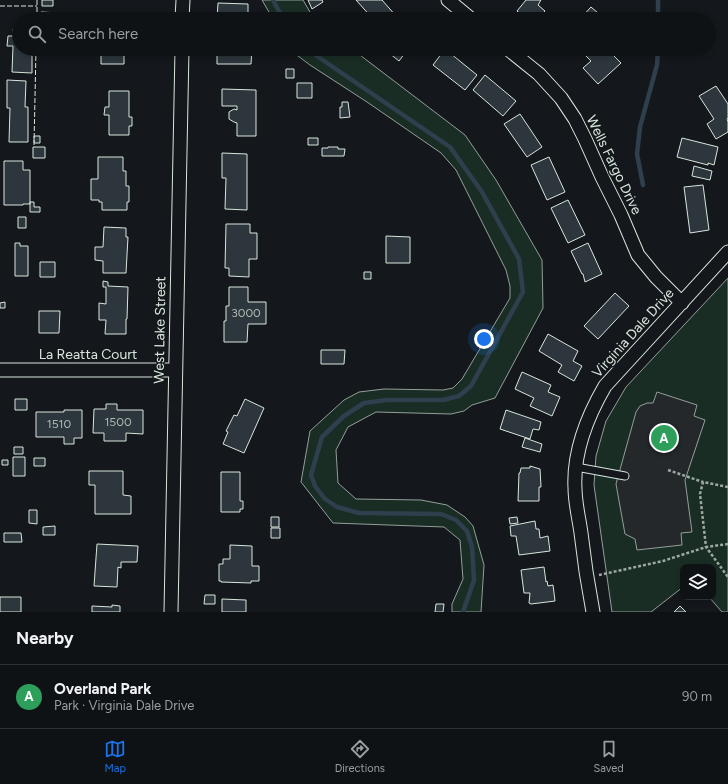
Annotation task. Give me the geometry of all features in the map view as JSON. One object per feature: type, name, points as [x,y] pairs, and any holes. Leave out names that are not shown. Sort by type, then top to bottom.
[{"type":"street","points":[[182,12],[183,0]]},
{"type":"street","points":[[448,0],[463,12]]},
{"type":"street","name":"West Lake Street","points":[[171,612],[182,56]]},
{"type":"street","name":"Wells Fargo Drive","points":[[516,56],[538,74],[561,98],[575,119],[585,139],[638,255],[656,277],[682,303]]},
{"type":"street","name":"Virginia Dale Drive","points":[[593,612],[586,577],[575,487],[579,446],[586,422],[594,404],[605,386],[728,252]]},
{"type":"street","name":"La Reatta Court","points":[[0,370],[175,370]]},
{"type":"lane","points":[[576,467],[625,476]]},
{"type":"path","points":[[668,470],[703,482],[728,487]]},
{"type":"path","points":[[703,482],[700,494],[706,547],[728,577]]},
{"type":"path","points":[[586,577],[649,565],[706,547],[728,544]]},
{"type":"green space","points":[[262,0],[303,0],[310,12],[269,12]]},
{"type":"green space","points":[[298,56],[361,56],[465,135],[496,180],[542,260],[543,308],[495,398],[472,405],[464,411],[451,414],[376,412],[348,427],[336,450],[338,483],[356,499],[421,500],[447,505],[465,517],[473,526],[484,565],[481,612],[452,612],[452,604],[463,579],[460,540],[444,527],[333,523],[301,482],[310,431],[344,400],[359,392],[384,389],[443,390],[453,388],[462,379],[510,298],[510,286],[506,270],[456,170],[441,153]]},
{"type":"green space","points":[[728,278],[728,612],[722,612],[712,600],[716,600],[716,564],[680,564],[680,589],[651,612],[612,612],[594,485],[596,456],[606,421],[626,387]]},
{"type":"shaded area","points":[[657,392],[697,405],[694,416],[705,420],[685,480],[692,532],[681,533],[682,545],[637,550],[635,539],[625,534],[616,484],[636,412],[640,406],[647,403],[653,403]]},
{"type":"building","points":[[42,0],[53,0],[53,6],[42,6]]},
{"type":"building","points":[[308,0],[322,0],[323,2],[312,9]]},
{"type":"building","points":[[356,0],[382,0],[393,12],[367,12]]},
{"type":"building","points":[[526,0],[541,0],[538,5],[545,11],[518,12],[517,11]]},
{"type":"building","points":[[218,3],[248,4],[248,12],[217,12]]},
{"type":"building","points":[[591,7],[597,12],[586,12]]},
{"type":"building","points":[[8,36],[12,36],[12,46],[7,46]]},
{"type":"building","points":[[13,56],[32,56],[32,73],[12,72]]},
{"type":"building","points":[[101,56],[124,56],[124,64],[101,64]]},
{"type":"building","points":[[217,56],[252,56],[251,64],[217,64]]},
{"type":"building","points":[[393,56],[403,56],[399,61]]},
{"type":"building","points":[[440,56],[454,56],[477,75],[465,90],[433,65]]},
{"type":"building","points":[[586,56],[614,56],[621,63],[598,84],[583,68],[591,61]]},
{"type":"building","points":[[286,69],[294,69],[294,78],[286,78]]},
{"type":"building","points":[[485,75],[516,101],[503,116],[473,90]]},
{"type":"building","points":[[7,80],[26,81],[25,107],[28,107],[28,142],[9,142],[10,108],[7,108]]},
{"type":"building","points":[[297,83],[312,83],[312,98],[297,98]]},
{"type":"building","points":[[716,86],[728,104],[728,132],[716,139],[707,124],[714,119],[699,96]]},
{"type":"building","points":[[222,89],[256,90],[256,136],[237,136],[237,123],[229,119],[229,112],[234,109],[237,110],[237,106],[222,106]]},
{"type":"building","points":[[109,91],[129,91],[129,117],[132,117],[132,126],[129,126],[129,135],[109,135],[109,115],[104,115],[105,107],[109,107]]},
{"type":"building","points":[[342,102],[348,102],[350,117],[340,118],[340,107],[342,107]]},
{"type":"building","points":[[520,114],[542,147],[527,157],[504,124]]},
{"type":"building","points":[[34,136],[40,136],[40,143],[34,143]]},
{"type":"building","points":[[308,138],[318,138],[318,145],[308,145]]},
{"type":"building","points":[[682,138],[718,147],[714,165],[708,163],[708,165],[677,157]]},
{"type":"building","points":[[33,147],[45,147],[45,158],[33,158]]},
{"type":"building","points":[[328,147],[345,149],[344,156],[322,156],[322,148]]},
{"type":"building","points":[[222,153],[247,154],[247,210],[225,209],[226,178],[222,178]]},
{"type":"building","points":[[98,157],[123,157],[123,171],[126,171],[126,186],[129,186],[129,202],[127,202],[127,210],[102,210],[102,202],[99,202],[99,200],[91,200],[91,179],[98,179]]},
{"type":"building","points":[[549,157],[565,192],[547,200],[531,165]]},
{"type":"building","points":[[4,161],[23,161],[23,170],[30,170],[30,204],[4,205]]},
{"type":"building","points":[[694,166],[712,171],[710,180],[692,176]]},
{"type":"building","points":[[703,185],[709,230],[690,233],[684,187]]},
{"type":"building","points":[[568,200],[585,235],[568,243],[551,208]]},
{"type":"building","points":[[30,202],[34,202],[34,207],[40,207],[40,212],[30,212]]},
{"type":"building","points":[[18,217],[26,217],[26,228],[18,228]]},
{"type":"building","points":[[226,224],[250,224],[250,233],[257,233],[257,259],[249,259],[249,277],[229,276],[229,268],[225,268]]},
{"type":"building","points":[[104,227],[126,228],[126,237],[128,237],[126,273],[103,273],[103,261],[95,260],[95,247],[103,247]]},
{"type":"building","points":[[386,236],[410,237],[410,263],[386,263]]},
{"type":"building","points":[[15,243],[20,243],[20,246],[28,246],[28,276],[15,276]]},
{"type":"building","points":[[588,243],[602,274],[585,282],[583,274],[571,251]]},
{"type":"building","points":[[40,262],[55,262],[55,277],[40,277]]},
{"type":"building","points":[[364,272],[371,272],[371,279],[364,279]]},
{"type":"building","points":[[103,281],[108,282],[108,286],[128,287],[126,334],[105,334],[106,320],[99,320],[99,303],[106,304],[106,287],[103,287]]},
{"type":"building","points":[[229,287],[248,287],[248,302],[266,302],[266,324],[248,324],[247,342],[224,342],[224,321],[226,321],[226,306],[229,306]]},
{"type":"building","points":[[615,293],[629,306],[598,339],[584,326]]},
{"type":"building","points":[[5,302],[5,308],[0,308],[0,303]]},
{"type":"building","points":[[39,311],[60,311],[59,333],[39,333]]},
{"type":"building","points":[[548,334],[578,351],[573,361],[582,366],[574,381],[558,372],[562,365],[539,351]]},
{"type":"building","points":[[321,350],[345,350],[344,364],[321,364]]},
{"type":"building","points":[[522,372],[551,385],[548,392],[560,397],[552,416],[530,406],[534,398],[515,389]]},
{"type":"building","points":[[15,399],[27,399],[27,410],[15,410]]},
{"type":"building","points":[[245,399],[264,408],[244,453],[223,444],[228,432],[226,431],[234,415],[237,416]]},
{"type":"building","points":[[106,404],[117,404],[117,410],[143,410],[143,434],[126,433],[126,441],[104,441],[104,433],[93,433],[94,409],[106,409]]},
{"type":"building","points":[[64,410],[82,410],[82,438],[74,438],[74,444],[64,444],[64,437],[36,437],[36,412],[64,412]]},
{"type":"building","points":[[506,410],[541,422],[539,430],[533,429],[530,439],[500,429]]},
{"type":"building","points":[[525,438],[542,444],[540,452],[522,447]]},
{"type":"building","points":[[14,447],[23,447],[23,454],[14,454]]},
{"type":"building","points":[[13,457],[25,457],[25,476],[13,476]]},
{"type":"building","points":[[34,458],[45,458],[45,466],[34,466]]},
{"type":"building","points":[[2,460],[8,460],[8,465],[2,465]]},
{"type":"building","points":[[530,466],[540,469],[541,487],[539,487],[539,501],[518,501],[519,473],[521,468],[530,468]]},
{"type":"building","points":[[89,471],[123,471],[123,495],[131,496],[131,514],[95,514],[95,485],[89,485]]},
{"type":"building","points":[[221,472],[240,472],[240,501],[243,501],[243,509],[240,509],[240,512],[221,512]]},
{"type":"building","points":[[29,510],[37,510],[37,524],[29,523]]},
{"type":"building","points":[[271,517],[279,517],[279,527],[271,527]]},
{"type":"building","points":[[517,517],[518,523],[510,524],[509,518]]},
{"type":"building","points":[[535,521],[536,529],[539,529],[540,538],[548,536],[550,551],[519,555],[516,536],[511,536],[510,526]]},
{"type":"building","points":[[55,526],[55,535],[43,535],[43,527]]},
{"type":"building","points":[[271,528],[280,528],[280,538],[271,538]]},
{"type":"building","points":[[4,533],[21,533],[22,542],[4,542]]},
{"type":"building","points":[[97,544],[138,546],[137,562],[121,562],[121,568],[118,567],[117,587],[94,586]]},
{"type":"building","points":[[230,545],[252,546],[252,566],[259,566],[259,581],[251,581],[251,583],[219,581],[219,564],[223,564],[223,559],[230,559]]},
{"type":"building","points":[[544,567],[548,586],[553,585],[555,601],[531,604],[529,603],[530,593],[524,593],[521,570]]},
{"type":"building","points":[[205,595],[215,595],[215,604],[204,604]]},
{"type":"building","points":[[0,597],[21,597],[21,612],[0,612]]},
{"type":"building","points":[[222,599],[246,600],[246,612],[222,612]]},
{"type":"building","points":[[436,604],[444,604],[443,612],[435,612]]},
{"type":"building","points":[[112,605],[120,606],[120,612],[92,612],[92,606],[112,607]]},
{"type":"building","points":[[680,606],[686,612],[674,612]]},
{"type":"waterway","points":[[273,0],[279,12]]},
{"type":"waterway","points":[[658,0],[658,12]]},
{"type":"waterway","points":[[317,56],[450,147],[482,192],[519,259],[523,292],[471,386],[459,396],[443,400],[387,400],[364,403],[344,416],[322,437],[311,475],[315,486],[325,499],[337,507],[359,513],[441,514],[456,520],[467,531],[472,547],[474,580],[463,612]]},
{"type":"waterway","points":[[643,185],[637,154],[640,127],[657,65],[658,56]]},
{"type":"fence","points":[[37,0],[37,12]]},
{"type":"fence","points":[[0,6],[37,6]]},
{"type":"fence","points":[[34,145],[36,56]]},
{"type":"place","name":"Overland Park","points":[[664,438]]}]
